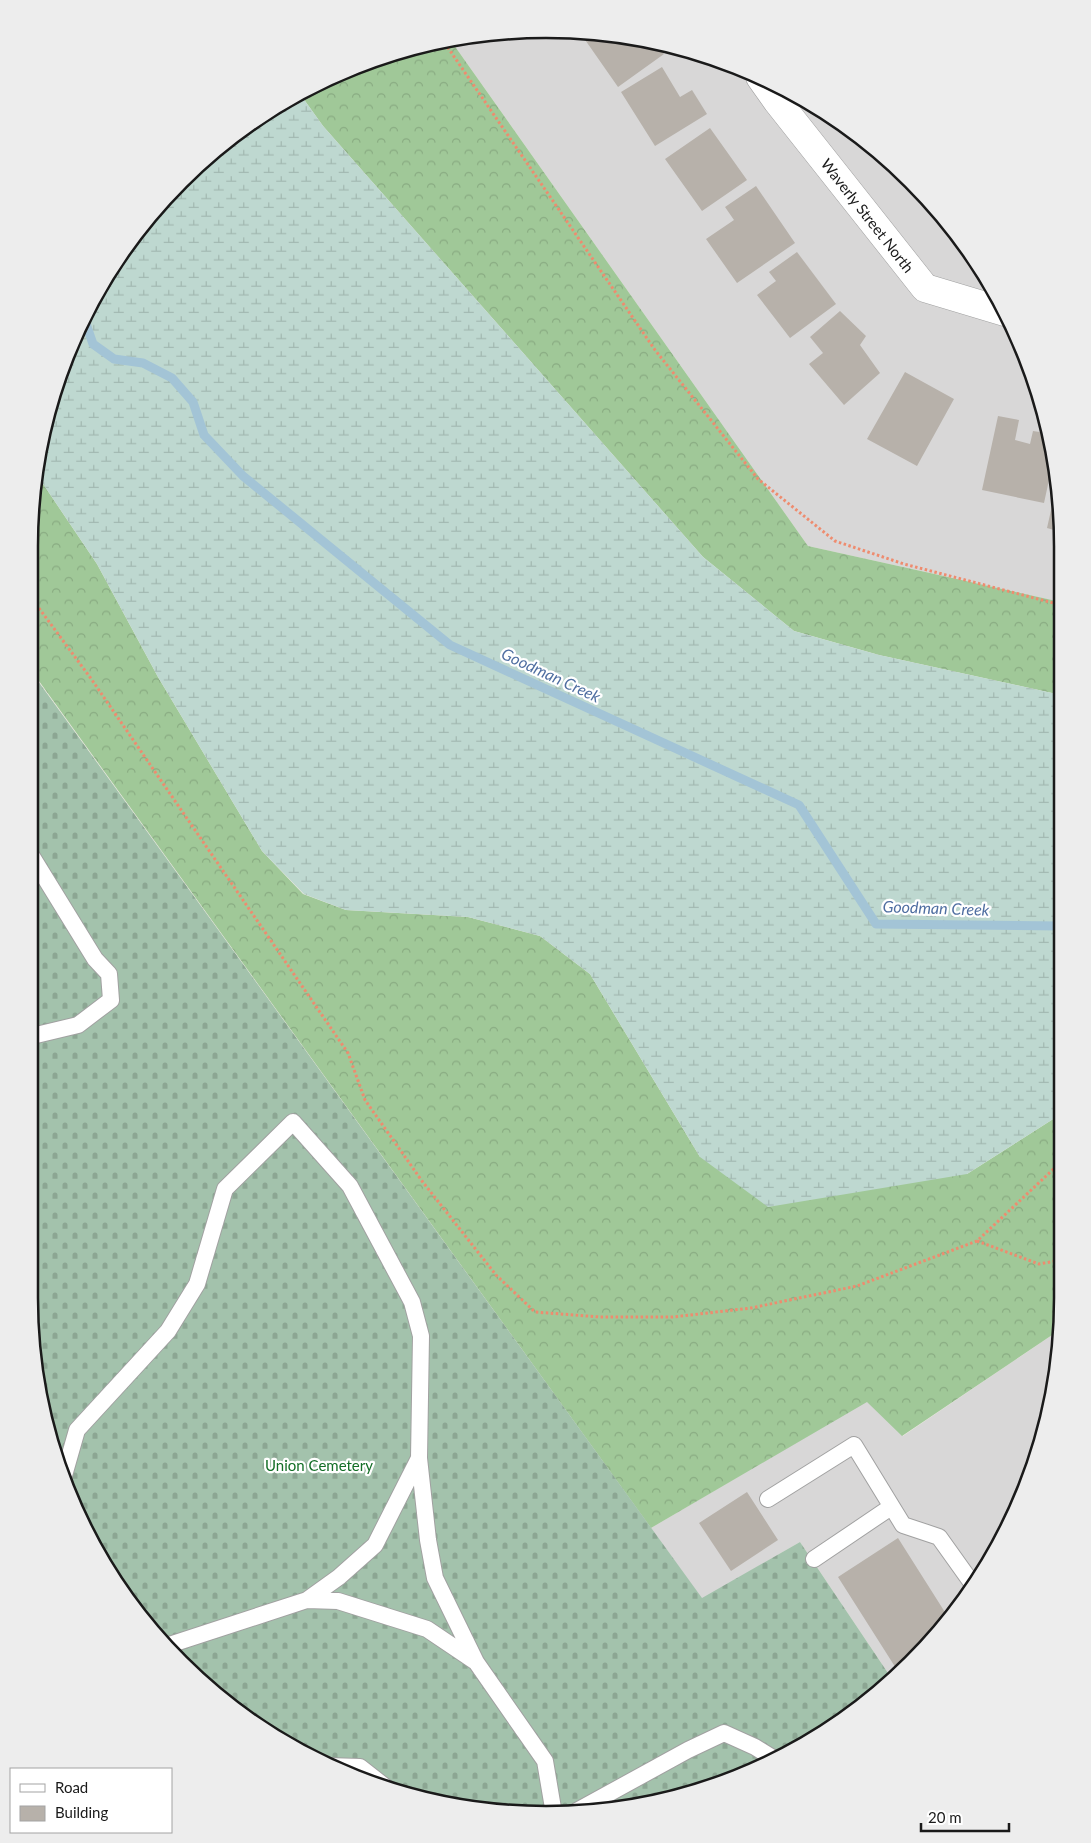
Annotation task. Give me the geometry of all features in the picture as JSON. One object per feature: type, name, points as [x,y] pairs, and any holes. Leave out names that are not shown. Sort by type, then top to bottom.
[{"type":"street","name":"Waverly Street North","points":[[785,98],[924,288],[994,309]]},
{"type":"lane","points":[[38,866],[95,959],[109,974],[111,1000],[78,1025],[38,1035]]},
{"type":"lane","points":[[66,1467],[76,1430],[168,1331],[197,1284],[225,1189],[293,1122],[350,1186],[412,1302],[421,1336],[419,1458],[428,1540],[435,1578],[476,1662],[545,1761],[553,1806]]},
{"type":"lane","points":[[768,1499],[854,1445],[903,1525],[939,1537],[969,1579]]},
{"type":"lane","points":[[174,1643],[307,1600],[339,1577],[375,1545],[419,1458]]},
{"type":"lane","points":[[814,1559],[891,1506]]},
{"type":"lane","points":[[307,1600],[338,1601],[427,1629],[476,1662]]},
{"type":"lane","points":[[592,1803],[688,1750],[724,1733],[767,1754]]},
{"type":"lane","points":[[350,1767],[360,1767],[369,1774]]},
{"type":"path","points":[[447,47],[656,350],[758,479],[836,541],[904,564],[1054,603]]},
{"type":"path","points":[[38,607],[92,680],[348,1052],[365,1100],[416,1173],[496,1275],[535,1312],[600,1317],[673,1317],[751,1308],[857,1286],[977,1241],[1054,1169]]},
{"type":"path","points":[[977,1241],[1039,1264],[1054,1261]]},
{"type":"shaded area","points":[[512,39],[579,39],[645,47],[709,64],[740,76],[800,106],[855,142],[905,186],[949,236],[968,263],[1001,321],[1027,382],[1044,446],[1049,479],[1054,546],[1054,600],[808,546],[454,46]]},
{"type":"shaded area","points":[[1052,1335],[1044,1397],[1036,1429],[1027,1461],[1001,1522],[968,1580],[949,1607],[905,1657],[888,1672],[800,1542],[702,1599],[651,1528],[867,1401],[903,1436]]},
{"type":"green space","points":[[454,46],[808,546],[1054,600],[1054,693],[879,655],[794,631],[703,557],[323,126],[304,99],[351,76],[382,64]]},
{"type":"green space","points":[[304,99],[323,126],[703,557],[794,631],[879,655],[1054,693],[1054,1118],[967,1174],[768,1207],[700,1157],[590,974],[540,936],[468,917],[346,910],[304,894],[262,851],[158,677],[97,564],[42,482],[47,446],[55,414],[64,382],[76,351],[106,291],[123,263],[142,236],[186,186],[236,142],[263,123]]},
{"type":"green space","points":[[42,482],[97,564],[158,677],[262,851],[303,894],[346,910],[468,917],[540,936],[590,974],[700,1157],[967,1174],[1054,1118],[1054,1298],[1052,1335],[902,1436],[867,1402],[651,1528],[38,680],[38,546]]},
{"type":"green space","name":"Union Cemetery","points":[[38,681],[702,1598],[800,1542],[888,1672],[855,1701],[828,1720],[770,1753],[709,1779],[645,1796],[612,1801],[546,1806],[512,1804],[446,1796],[382,1779],[321,1753],[263,1720],[236,1701],[186,1657],[142,1607],[106,1552],[76,1492],[64,1461],[47,1397],[39,1331],[38,1298]]},
{"type":"building","points":[[585,40],[645,47],[662,51],[664,54],[618,87]]},
{"type":"building","points":[[662,67],[680,97],[692,90],[707,114],[655,146],[621,92]]},
{"type":"building","points":[[710,128],[747,180],[702,211],[665,159]]},
{"type":"building","points":[[756,186],[795,243],[737,283],[706,239],[734,220],[725,207]]},
{"type":"building","points":[[797,252],[836,304],[790,338],[757,295],[776,281],[769,272]]},
{"type":"building","points":[[840,311],[866,336],[860,345],[880,373],[844,405],[809,364],[823,353],[810,337]]},
{"type":"building","points":[[905,372],[954,399],[917,466],[867,439]]},
{"type":"building","points":[[998,416],[1019,420],[1015,440],[1030,444],[1033,431],[1041,432],[1049,480],[1044,503],[982,490]]},
{"type":"building","points":[[1052,508],[1053,530],[1047,528]]},
{"type":"building","points":[[747,1492],[778,1540],[731,1571],[699,1523]]},
{"type":"building","points":[[898,1538],[945,1612],[895,1666],[838,1577]]},
{"type":"waterway","name":"Goodman Creek","points":[[87,327],[93,344],[114,359],[143,363],[172,378],[193,402],[204,435],[243,476],[450,645],[799,805],[876,924],[1054,926]]}]
